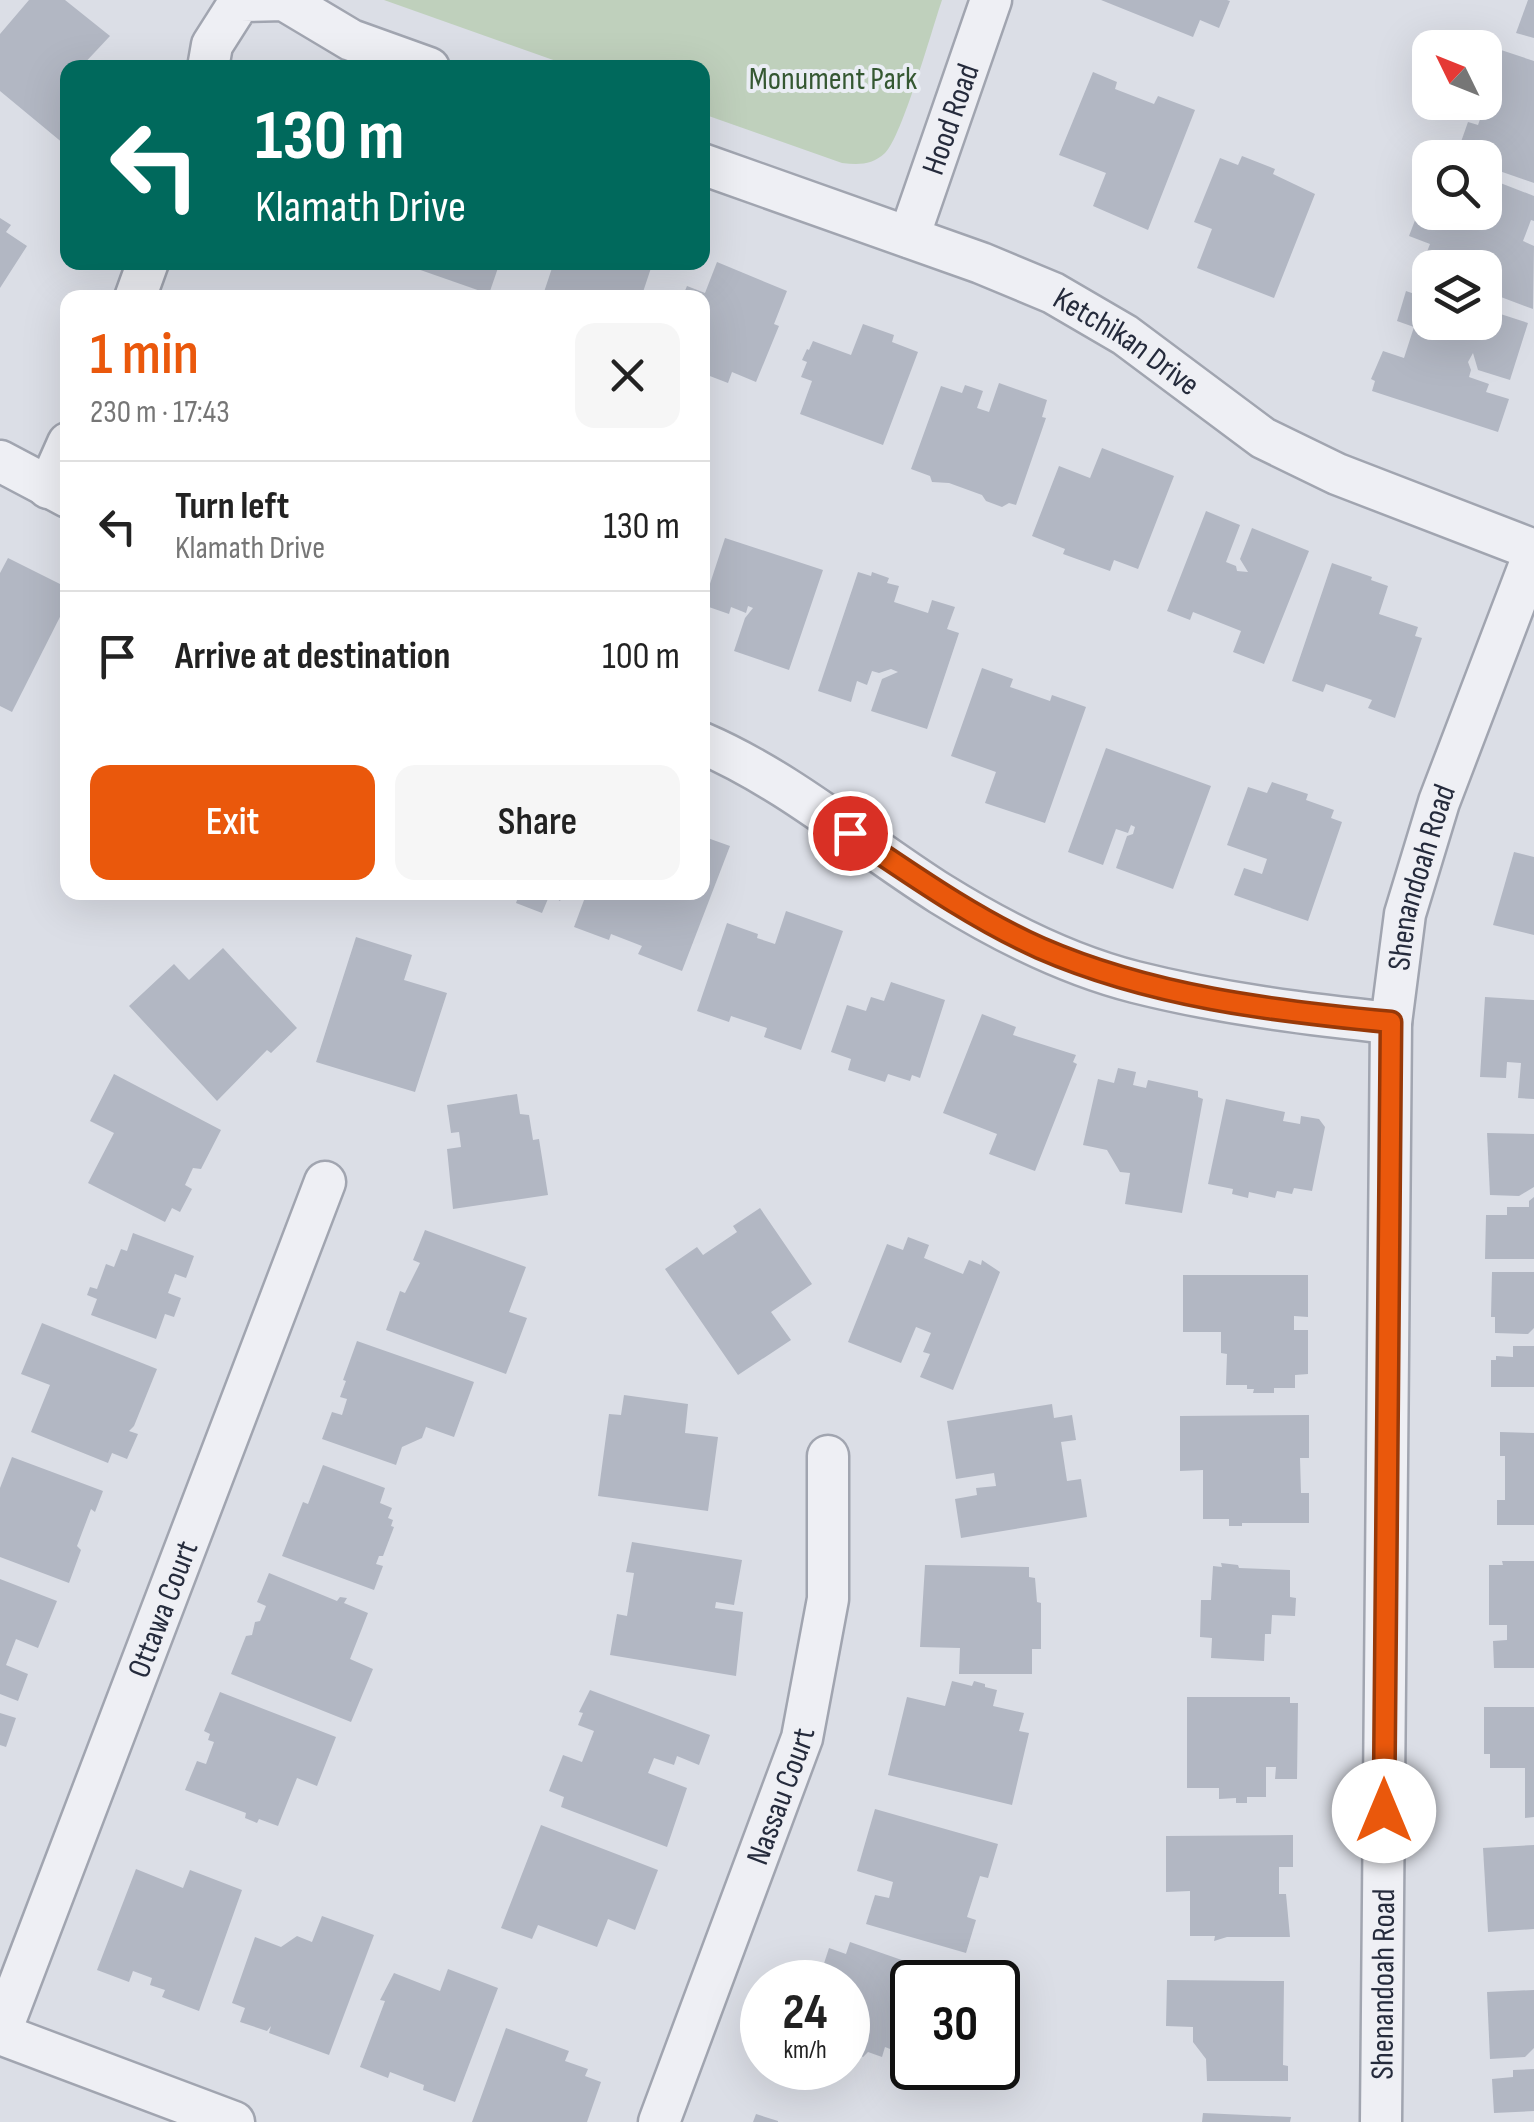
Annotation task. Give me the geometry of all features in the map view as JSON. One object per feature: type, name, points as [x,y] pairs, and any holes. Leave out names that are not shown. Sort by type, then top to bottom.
[{"type":"street","points":[[209,60],[212,45],[240,1],[284,0],[351,40],[407,60]]},
{"type":"street","name":"Hood Road","points":[[910,237],[991,0]]},
{"type":"street","name":"Ketchikan Drive","points":[[710,167],[910,237],[1053,294],[1125,334],[1264,438],[1337,474],[1534,551]]},
{"type":"street","points":[[0,461],[58,493]]},
{"type":"street","name":"Shenandoah Road","points":[[1381,2122],[1391,1022],[1406,914],[1439,802],[1534,551]]},
{"type":"street","points":[[710,747],[788,791],[944,896],[1040,947],[1131,981],[1227,1001],[1391,1022]]},
{"type":"street","name":"Ottawa Court","points":[[0,2034],[325,1182]]},
{"type":"street","name":"Nassau Court","points":[[659,2122],[802,1738],[828,1599],[828,1456]]},
{"type":"street","points":[[0,2034],[234,2122]]},
{"type":"green space","name":"Monument Park","points":[[384,0],[942,0],[892,143],[885,153],[865,163],[842,163],[710,116],[710,60],[553,60]]},
{"type":"building","points":[[29,0],[65,0],[110,36],[88,60],[60,60],[60,141],[0,91],[0,34]]},
{"type":"building","points":[[1101,0],[1230,1],[1219,28],[1200,20],[1193,37]]},
{"type":"building","points":[[1528,0],[1534,0],[1534,38],[1516,33]]},
{"type":"building","points":[[1502,50],[1534,61],[1534,183],[1502,172],[1502,140],[1462,140],[1468,122],[1478,125],[1480,120],[1502,120]]},
{"type":"building","points":[[1093,72],[1117,82],[1115,89],[1154,104],[1158,96],[1195,110],[1148,230],[1093,206],[1106,173],[1059,155]]},
{"type":"building","points":[[1242,156],[1275,169],[1273,174],[1315,194],[1274,298],[1197,268],[1212,229],[1194,222],[1220,158],[1238,165]]},
{"type":"building","points":[[1502,184],[1534,196],[1534,221],[1531,220],[1523,241],[1534,246],[1533,309],[1502,297],[1502,250],[1428,250],[1430,244],[1409,236],[1412,228],[1502,230]]},
{"type":"building","points":[[0,218],[11,225],[6,232],[27,246],[0,288]]},
{"type":"building","points":[[717,262],[787,291],[774,324],[779,326],[756,382],[732,372],[728,383],[710,376],[710,290],[706,290]]},
{"type":"building","points":[[420,270],[497,270],[490,290],[478,290]]},
{"type":"building","points":[[551,270],[650,270],[644,290],[545,290]]},
{"type":"building","points":[[1406,291],[1412,293],[1412,326],[1397,321]]},
{"type":"building","points":[[1502,315],[1528,323],[1510,380],[1478,370],[1473,353],[1468,362],[1469,377],[1489,384],[1486,392],[1509,399],[1498,432],[1372,391],[1375,381],[1371,379],[1383,351],[1404,358],[1412,333],[1412,340],[1502,340]]},
{"type":"building","points":[[863,324],[894,335],[892,342],[918,352],[883,445],[800,414],[812,381],[801,377],[807,349],[813,341],[851,355]]},
{"type":"building","points":[[999,383],[1047,400],[1042,417],[1046,418],[1016,505],[1002,507],[949,483],[932,482],[930,476],[911,469],[941,386],[962,393],[965,385],[983,391],[977,408],[989,412]]},
{"type":"building","points":[[1102,448],[1174,476],[1138,569],[1114,560],[1110,571],[1063,554],[1065,549],[1032,536],[1059,466],[1090,478]]},
{"type":"building","points":[[1206,511],[1240,525],[1226,562],[1236,566],[1237,571],[1248,572],[1240,559],[1252,528],[1309,551],[1264,664],[1233,652],[1241,631],[1193,612],[1190,620],[1167,611]]},
{"type":"building","points":[[725,538],[823,570],[789,670],[734,651],[745,618],[753,608],[748,606],[746,613],[731,607],[729,614],[710,607],[710,584]]},
{"type":"building","points":[[8,558],[60,584],[60,617],[12,712],[0,706],[0,573]]},
{"type":"building","points":[[1332,563],[1388,586],[1379,614],[1418,627],[1415,636],[1422,638],[1395,718],[1368,708],[1372,700],[1326,684],[1323,692],[1292,681]]},
{"type":"building","points":[[858,572],[871,576],[872,572],[899,586],[894,602],[928,613],[932,600],[955,607],[947,629],[959,633],[927,729],[871,711],[882,679],[898,672],[891,669],[872,671],[867,685],[857,681],[851,702],[818,691]]},
{"type":"building","points":[[982,668],[1013,679],[1010,687],[1050,701],[1052,695],[1086,707],[1045,823],[985,803],[996,772],[951,756]]},
{"type":"building","points":[[1106,748],[1211,786],[1173,889],[1116,868],[1127,836],[1133,834],[1135,827],[1131,825],[1128,833],[1116,829],[1103,865],[1068,852]]},
{"type":"building","points":[[1272,782],[1308,794],[1306,800],[1334,810],[1331,818],[1342,822],[1308,921],[1234,895],[1244,868],[1262,874],[1267,859],[1227,845],[1248,787],[1267,793]]},
{"type":"building","points":[[710,839],[730,846],[710,898]]},
{"type":"building","points":[[1514,852],[1534,857],[1534,935],[1493,925]]},
{"type":"building","points":[[517,900],[547,900],[542,913],[516,903]]},
{"type":"building","points":[[584,900],[709,900],[682,971],[638,954],[642,946],[611,934],[609,940],[574,927]]},
{"type":"building","points":[[786,911],[843,931],[801,1050],[764,1037],[767,1028],[731,1016],[729,1022],[697,1011],[727,923],[775,944]]},
{"type":"building","points":[[356,937],[412,955],[404,980],[447,993],[415,1092],[316,1062]]},
{"type":"building","points":[[223,948],[297,1028],[271,1053],[267,1050],[217,1101],[129,1006],[174,964],[189,980]]},
{"type":"building","points":[[891,982],[945,1000],[920,1078],[912,1075],[910,1081],[888,1074],[885,1082],[848,1070],[851,1059],[831,1052],[847,1005],[866,1011],[871,997],[884,1001]]},
{"type":"building","points":[[1485,997],[1534,1000],[1534,1099],[1518,1098],[1521,1063],[1507,1062],[1506,1078],[1480,1077]]},
{"type":"building","points":[[982,1014],[1016,1027],[1013,1035],[1076,1055],[1073,1062],[1077,1064],[1035,1171],[989,1154],[997,1134],[943,1113]]},
{"type":"building","points":[[1118,1068],[1136,1072],[1133,1085],[1146,1088],[1148,1080],[1198,1091],[1198,1097],[1203,1099],[1182,1213],[1125,1204],[1130,1173],[1120,1172],[1107,1150],[1083,1145],[1098,1079],[1114,1083]]},
{"type":"building","points":[[114,1074],[221,1130],[201,1169],[193,1168],[185,1185],[192,1189],[180,1212],[172,1208],[165,1222],[88,1183],[114,1133],[90,1121]]},
{"type":"building","points":[[517,1094],[520,1114],[529,1115],[533,1140],[539,1139],[548,1195],[453,1209],[447,1149],[461,1147],[459,1132],[451,1133],[447,1105]]},
{"type":"building","points":[[1226,1099],[1285,1112],[1283,1121],[1300,1124],[1301,1116],[1319,1119],[1325,1127],[1312,1191],[1277,1191],[1275,1198],[1249,1192],[1248,1198],[1232,1194],[1233,1189],[1208,1184]]},
{"type":"building","points":[[1487,1133],[1534,1134],[1534,1187],[1519,1196],[1490,1195]]},
{"type":"building","points":[[1534,1197],[1534,1259],[1485,1259],[1486,1215],[1507,1215],[1507,1207],[1529,1207]]},
{"type":"building","points":[[760,1208],[812,1284],[771,1312],[791,1340],[738,1375],[665,1269],[697,1247],[703,1255],[737,1232],[733,1226]]},
{"type":"building","points":[[425,1230],[526,1267],[509,1312],[527,1318],[506,1374],[386,1330],[400,1291],[405,1293],[420,1263],[413,1260]]},
{"type":"building","points":[[133,1233],[194,1256],[186,1278],[175,1274],[168,1293],[181,1298],[174,1317],[165,1314],[156,1339],[91,1315],[97,1299],[87,1295],[90,1287],[97,1289],[106,1264],[114,1267],[121,1249],[127,1251]]},
{"type":"building","points":[[908,1237],[929,1245],[924,1258],[963,1274],[969,1260],[981,1265],[982,1260],[1000,1272],[953,1390],[920,1377],[930,1354],[923,1352],[931,1333],[916,1327],[901,1363],[848,1342],[887,1244],[903,1250]]},
{"type":"building","points":[[1492,1272],[1534,1272],[1534,1328],[1528,1334],[1495,1333],[1495,1317],[1491,1317]]},
{"type":"building","points":[[1183,1275],[1308,1275],[1308,1317],[1294,1316],[1294,1330],[1308,1330],[1308,1374],[1295,1375],[1295,1388],[1274,1388],[1274,1393],[1253,1393],[1254,1389],[1247,1389],[1247,1385],[1226,1385],[1227,1354],[1221,1353],[1221,1332],[1183,1332]]},
{"type":"building","points":[[42,1323],[157,1369],[129,1431],[138,1434],[127,1459],[112,1453],[108,1463],[31,1432],[50,1385],[21,1374]]},
{"type":"building","points":[[357,1341],[474,1382],[454,1437],[426,1427],[422,1438],[402,1447],[396,1465],[322,1439],[332,1412],[342,1415],[347,1399],[340,1397],[346,1381],[343,1380]]},
{"type":"building","points":[[1513,1346],[1534,1346],[1534,1387],[1491,1387],[1491,1360],[1496,1360],[1496,1356],[1513,1357]]},
{"type":"building","points":[[624,1395],[688,1404],[685,1433],[718,1437],[708,1511],[598,1496],[609,1414],[621,1415]]},
{"type":"building","points":[[1052,1404],[1054,1418],[1072,1415],[1076,1440],[1061,1442],[1067,1481],[1081,1479],[1087,1517],[961,1538],[955,1499],[977,1495],[976,1488],[996,1486],[994,1473],[956,1479],[947,1421]]},
{"type":"building","points":[[1309,1415],[1309,1458],[1300,1458],[1301,1493],[1309,1493],[1309,1523],[1229,1526],[1229,1519],[1203,1519],[1203,1470],[1180,1471],[1180,1416]]},
{"type":"building","points":[[1500,1432],[1534,1433],[1534,1525],[1497,1525],[1497,1500],[1505,1500],[1505,1456],[1500,1456]]},
{"type":"building","points":[[12,1457],[103,1491],[95,1512],[91,1509],[77,1546],[81,1550],[69,1583],[0,1557],[0,1488]]},
{"type":"building","points":[[323,1465],[385,1488],[380,1503],[392,1508],[388,1518],[393,1520],[394,1527],[376,1564],[383,1566],[374,1590],[282,1556],[303,1502],[308,1504]]},
{"type":"building","points":[[632,1542],[742,1560],[734,1605],[716,1602],[715,1608],[743,1612],[736,1676],[610,1655],[617,1614],[627,1616],[634,1573],[626,1572]]},
{"type":"building","points":[[1502,1561],[1534,1561],[1534,1668],[1494,1668],[1493,1641],[1507,1640],[1507,1625],[1489,1625],[1489,1565],[1503,1565]]},
{"type":"building","points":[[1221,1563],[1239,1568],[1290,1570],[1295,1616],[1272,1615],[1271,1634],[1265,1634],[1264,1661],[1211,1658],[1212,1638],[1200,1637],[1201,1600],[1211,1600],[1213,1566],[1222,1567]]},
{"type":"building","points":[[925,1565],[1029,1567],[1029,1577],[1035,1578],[1037,1602],[1041,1603],[1041,1649],[1032,1649],[1032,1674],[959,1674],[960,1648],[920,1647]]},
{"type":"building","points":[[269,1573],[337,1601],[347,1598],[344,1603],[368,1613],[350,1659],[373,1669],[351,1722],[231,1674],[246,1636],[252,1635],[266,1606],[257,1602]]},
{"type":"building","points":[[0,1579],[57,1601],[38,1648],[16,1639],[6,1665],[28,1674],[18,1701],[0,1694]]},
{"type":"building","points":[[952,1681],[972,1686],[974,1681],[985,1684],[997,1690],[993,1706],[1024,1713],[1019,1731],[1029,1733],[1012,1805],[888,1775],[907,1697],[945,1706]]},
{"type":"building","points":[[590,1690],[710,1735],[699,1765],[677,1756],[674,1765],[654,1758],[648,1773],[687,1788],[667,1847],[561,1807],[564,1797],[549,1791],[563,1755],[582,1762],[594,1731],[578,1725],[583,1713],[579,1712]]},
{"type":"building","points":[[220,1692],[336,1737],[317,1786],[297,1778],[278,1826],[259,1819],[257,1823],[245,1818],[246,1813],[185,1790],[197,1761],[206,1764],[214,1742],[208,1740],[210,1734],[204,1731]]},
{"type":"building","points":[[1187,1697],[1290,1697],[1290,1703],[1298,1703],[1297,1779],[1275,1779],[1276,1767],[1266,1767],[1266,1797],[1247,1797],[1247,1803],[1236,1803],[1236,1798],[1219,1799],[1219,1788],[1187,1788]]},
{"type":"building","points":[[1484,1707],[1534,1707],[1534,1817],[1525,1818],[1525,1768],[1490,1768],[1490,1754],[1484,1754]]},
{"type":"building","points":[[0,1713],[16,1718],[6,1747],[0,1745]]},
{"type":"building","points":[[875,1809],[998,1844],[988,1878],[980,1876],[967,1917],[976,1920],[966,1953],[866,1924],[875,1895],[889,1898],[893,1882],[857,1871]]},
{"type":"building","points":[[541,1825],[658,1870],[635,1930],[608,1919],[597,1947],[538,1925],[532,1939],[501,1928]]},
{"type":"building","points":[[1293,1835],[1293,1867],[1279,1867],[1279,1894],[1286,1894],[1290,1937],[1227,1937],[1214,1941],[1215,1936],[1190,1936],[1190,1891],[1166,1892],[1166,1836]]},
{"type":"building","points":[[1534,1845],[1534,1929],[1488,1932],[1483,1848]]},
{"type":"building","points":[[136,1869],[183,1888],[190,1870],[242,1890],[199,2011],[162,1997],[165,1990],[150,1985],[152,1978],[133,1971],[129,1982],[97,1970]]},
{"type":"building","points":[[322,1916],[374,1935],[329,2055],[269,2033],[271,2026],[267,2031],[240,2022],[245,2008],[232,2003],[255,1937],[281,1947],[297,1936],[312,1942]]},
{"type":"building","points":[[850,1942],[902,1960],[890,1960],[890,2049],[885,2047],[882,2057],[870,2053],[870,1960],[825,1960],[829,1948],[846,1954]]},
{"type":"building","points":[[448,1969],[498,1988],[455,2102],[390,2072],[388,2078],[360,2067],[385,2001],[380,2000],[394,1973],[440,1991]]},
{"type":"building","points":[[1167,1980],[1284,1981],[1283,2065],[1288,2066],[1288,2081],[1207,2081],[1206,2059],[1193,2042],[1193,2027],[1166,2026]]},
{"type":"building","points":[[1534,1990],[1534,2048],[1525,2057],[1490,2059],[1487,1992]]},
{"type":"building","points":[[506,2028],[569,2051],[565,2061],[588,2069],[585,2076],[601,2082],[587,2122],[472,2122]]},
{"type":"building","points":[[1534,2069],[1534,2111],[1494,2113],[1492,2079],[1513,2077],[1513,2070]]},
{"type":"building","points":[[1203,2113],[1291,2117],[1290,2122],[1202,2122]]},
{"type":"building","points":[[756,2114],[778,2121],[778,2122],[753,2122]]},
{"type":"route","points":[[850,833],[944,896],[1040,947],[1131,981],[1227,1001],[1391,1022],[1384,1811]]}]
